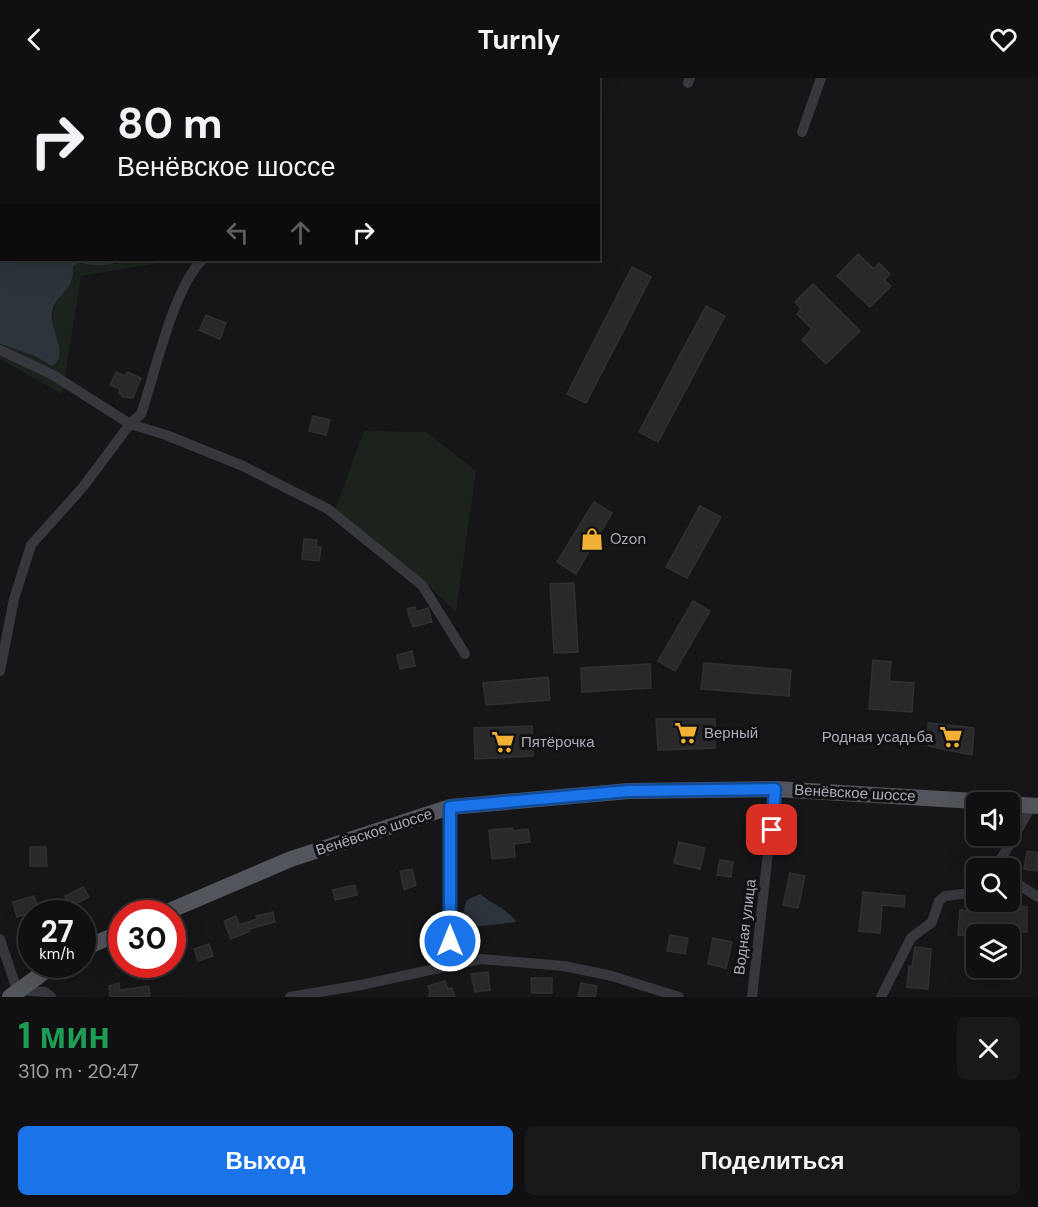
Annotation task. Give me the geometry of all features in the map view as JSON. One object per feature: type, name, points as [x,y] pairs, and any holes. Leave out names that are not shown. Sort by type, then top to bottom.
[{"type":"main road","name":"Венёвское шоссе","points":[[186,904],[291,859],[450,807],[628,791],[775,789],[966,800]]},
{"type":"main road","points":[[1020,805],[1035,806]]},
{"type":"main road","points":[[13,994],[35,978]]},
{"type":"street","points":[[802,132],[821,78]]},
{"type":"street","points":[[0,671],[14,599],[31,545],[83,487],[130,424],[141,414],[175,308],[196,266],[201,261]]},
{"type":"street","points":[[0,350],[53,375],[130,424],[166,435],[243,466],[328,509],[422,585],[465,654]]},
{"type":"street","name":"Водная улица","points":[[752,997],[775,789]]},
{"type":"street","points":[[1003,858],[1035,806]]},
{"type":"street","points":[[450,807],[450,964]]},
{"type":"street","points":[[1020,885],[1038,897]]},
{"type":"street","points":[[881,997],[911,938],[932,922],[939,901],[945,896],[966,894]]},
{"type":"street","points":[[0,939],[13,994],[45,993],[51,997]]},
{"type":"street","points":[[290,997],[393,978],[481,958],[564,966],[612,976],[679,997]]},
{"type":"shaded area","points":[[0,261],[127,261],[99,265],[79,262],[73,267],[71,282],[57,301],[52,313],[59,356],[52,366],[35,356],[0,344]]},
{"type":"shaded area","points":[[128,261],[170,261],[81,276],[62,394],[0,359],[0,344],[35,356],[61,355],[54,330],[53,316],[56,304],[72,280],[73,267],[79,262],[116,264]]},
{"type":"shaded area","points":[[364,431],[426,432],[476,471],[456,612],[427,584],[335,510]]},
{"type":"shaded area","points":[[480,894],[506,911],[516,922],[466,928],[463,912],[467,900]]},
{"type":"building","points":[[858,254],[874,269],[879,263],[890,274],[884,280],[891,286],[870,307],[837,276]]},
{"type":"building","points":[[632,267],[651,277],[586,403],[567,394]]},
{"type":"building","points":[[813,284],[860,331],[826,364],[802,340],[812,329],[797,314],[801,309],[795,302]]},
{"type":"building","points":[[706,306],[725,316],[658,442],[639,432]]},
{"type":"building","points":[[206,315],[226,323],[220,339],[199,330]]},
{"type":"building","points":[[116,372],[125,376],[127,372],[141,378],[133,398],[123,397],[119,393],[120,389],[110,385]]},
{"type":"building","points":[[313,416],[330,420],[326,435],[309,431]]},
{"type":"building","points":[[594,502],[612,513],[576,574],[557,562]]},
{"type":"building","points":[[700,506],[721,517],[687,578],[666,567]]},
{"type":"building","points":[[304,539],[317,540],[316,547],[321,547],[319,561],[302,559]]},
{"type":"building","points":[[574,583],[578,652],[554,653],[550,584]]},
{"type":"building","points":[[693,601],[710,611],[675,671],[658,661]]},
{"type":"building","points":[[415,607],[416,612],[428,608],[432,622],[413,627],[407,609]]},
{"type":"building","points":[[412,651],[415,666],[400,669],[397,655]]},
{"type":"building","points":[[873,660],[891,662],[889,681],[914,683],[912,712],[869,709]]},
{"type":"building","points":[[704,663],[791,670],[789,696],[701,689]]},
{"type":"building","points":[[650,664],[651,688],[582,692],[581,668]]},
{"type":"building","points":[[548,677],[550,700],[486,705],[483,683]]},
{"type":"building","name":"Верный","points":[[656,719],[715,719],[715,748],[658,750]]},
{"type":"building","name":"Родная усадьба","points":[[928,723],[974,728],[972,755],[928,746]]},
{"type":"building","name":"Пятёрочка","points":[[532,726],[533,756],[475,759],[474,728]]},
{"type":"building","points":[[513,828],[513,831],[528,829],[530,842],[514,844],[515,857],[492,859],[489,830]]},
{"type":"building","points":[[679,842],[705,848],[700,869],[674,863]]},
{"type":"building","points":[[30,847],[46,847],[47,866],[30,866]]},
{"type":"building","points":[[1027,851],[1038,853],[1037,871],[1024,869]]},
{"type":"building","points":[[720,860],[733,862],[731,877],[717,875]]},
{"type":"building","points":[[412,869],[416,885],[404,890],[400,871]]},
{"type":"building","points":[[790,873],[805,876],[798,908],[783,905]]},
{"type":"building","points":[[355,885],[357,895],[335,900],[333,890]]},
{"type":"building","points":[[83,887],[89,897],[83,900],[67,900],[65,896]]},
{"type":"building","points":[[863,892],[905,896],[904,907],[882,905],[880,933],[859,931]]},
{"type":"building","points":[[34,896],[35,900],[20,900]]},
{"type":"building","points":[[18,901],[17,917],[13,902]]},
{"type":"building","points":[[1020,906],[1027,907],[1027,932],[1020,932],[1020,924],[966,924],[966,936],[958,935],[960,910],[1020,912]]},
{"type":"building","points":[[273,912],[275,922],[249,929],[250,931],[231,939],[224,921],[236,916],[239,925],[257,919],[256,916]]},
{"type":"building","points":[[670,935],[688,938],[685,954],[667,951]]},
{"type":"building","points":[[713,938],[732,942],[726,968],[708,964]]},
{"type":"building","points":[[209,944],[213,956],[198,961],[194,949]]},
{"type":"building","points":[[915,947],[931,949],[928,989],[907,987],[909,966],[912,967]]},
{"type":"building","points":[[488,972],[490,990],[475,992],[471,974]]},
{"type":"building","points":[[531,978],[552,978],[552,993],[532,993]]},
{"type":"building","points":[[445,981],[448,989],[452,988],[455,997],[428,997],[430,994],[428,986]]},
{"type":"building","points":[[119,983],[120,990],[149,986],[150,997],[110,997],[109,986]]},
{"type":"building","points":[[581,983],[597,986],[595,997],[578,997]]},
{"type":"place","name":"Ozon","points":[[592,539]]},
{"type":"place","name":"Верный","points":[[686,733]]},
{"type":"place","name":"Родная усадьба","points":[[951,737]]},
{"type":"place","name":"Пятёрочка","points":[[503,742]]},
{"type":"route","points":[[450,941],[450,807],[628,791],[775,789],[772,830]]}]
